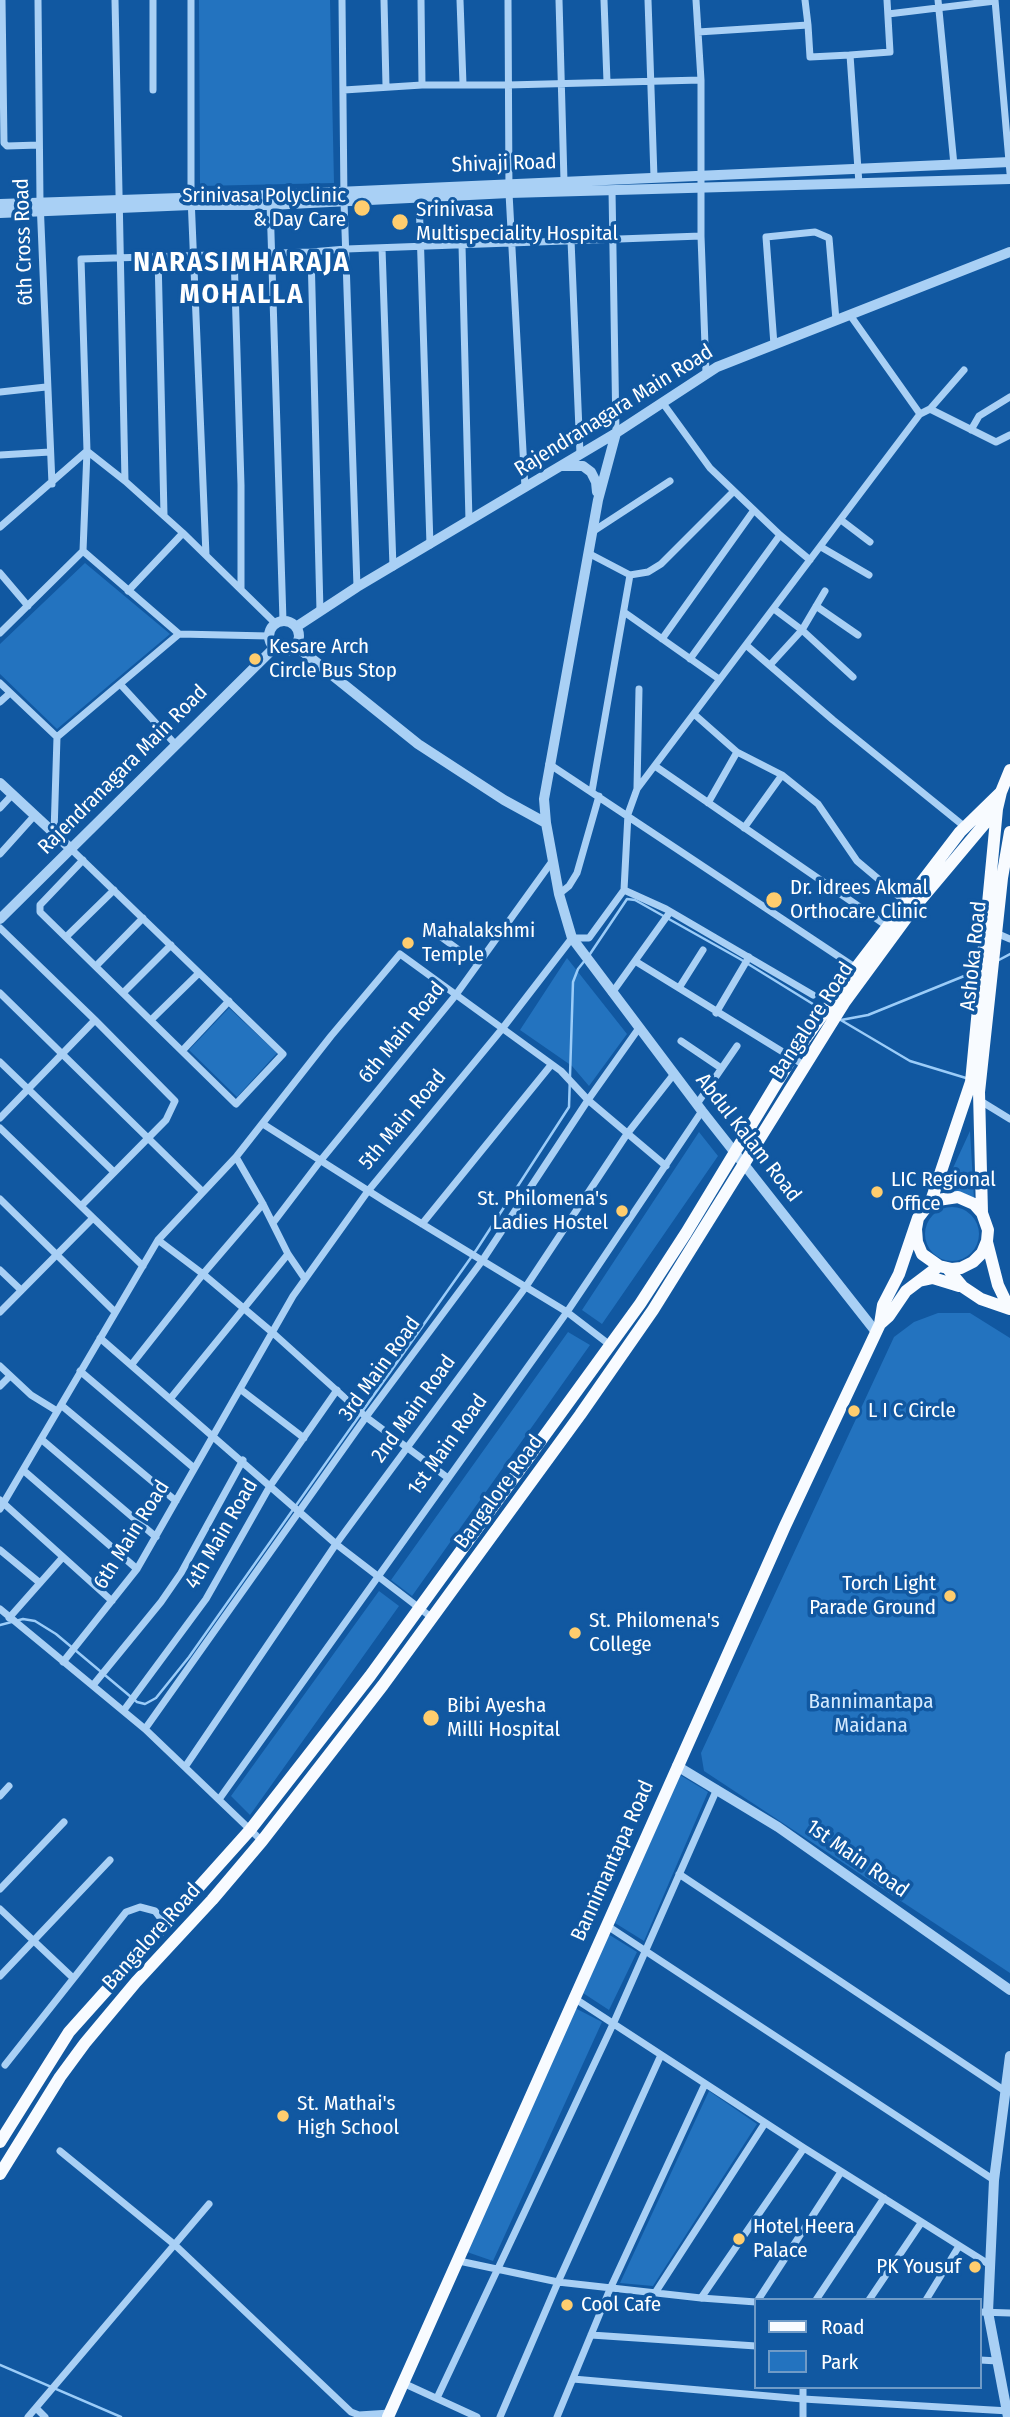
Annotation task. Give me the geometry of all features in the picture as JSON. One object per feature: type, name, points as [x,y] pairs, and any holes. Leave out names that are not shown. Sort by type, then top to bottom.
[{"type":"main road","name":"Bangalore Road","points":[[988,965],[997,809],[1010,771]]},
{"type":"main road","name":"Bangalore Road","points":[[0,2142],[69,2032],[250,1830],[420,1608],[610,1345],[686,1233],[793,1056],[823,1025],[965,827],[1001,792]]},
{"type":"main road","name":"Bangalore Road","points":[[910,905],[997,809]]},
{"type":"main road","name":"Ashoka Road","points":[[975,1080],[988,965],[996,933],[1010,832]]},
{"type":"main road","name":"Bangalore Road","points":[[840,1001],[856,968],[893,930]]},
{"type":"main road","name":"Bangalore Road","points":[[0,2174],[60,2077],[85,2043],[262,1841],[375,1695],[580,1415],[653,1310],[745,1165],[804,1065],[823,1025]]},
{"type":"main road","points":[[878,1328],[915,1282],[944,1268],[961,1268],[973,1262],[982,1253],[987,1241],[988,1230],[982,1213],[979,1100],[975,1080]]},
{"type":"main road","points":[[878,1328],[883,1305],[899,1274],[918,1218],[931,1201],[975,1080]]},
{"type":"main road","points":[[931,1201],[958,1197],[974,1204],[982,1213]]},
{"type":"main road","points":[[918,1218],[917,1242],[922,1254],[944,1268],[963,1287],[981,1299],[1009,1308]]},
{"type":"main road","points":[[987,1241],[998,1285],[1009,1308]]},
{"type":"main road","points":[[915,1282],[933,1278],[963,1287]]},
{"type":"main road","name":"Bannimantapa Road","points":[[389,2415],[573,1997],[808,1475],[878,1328]]},
{"type":"street","points":[[2,0],[4,143],[7,146],[39,145]]},
{"type":"street","name":"6th Cross Road","points":[[38,0],[40,206],[52,484]]},
{"type":"street","points":[[115,0],[125,481]]},
{"type":"street","points":[[153,0],[153,90]]},
{"type":"street","points":[[191,0],[191,201],[206,556]]},
{"type":"street","points":[[342,0],[344,195],[357,587]]},
{"type":"street","points":[[384,0],[386,86]]},
{"type":"street","points":[[421,0],[422,85]]},
{"type":"street","points":[[460,0],[463,84]]},
{"type":"street","points":[[508,0],[509,188],[525,488]]},
{"type":"street","points":[[559,0],[564,181]]},
{"type":"street","points":[[604,0],[607,82]]},
{"type":"street","points":[[648,0],[654,177]]},
{"type":"street","points":[[696,0],[701,80],[701,236],[706,373]]},
{"type":"street","points":[[805,0],[810,57],[890,52],[887,0]]},
{"type":"street","points":[[888,14],[939,4],[995,0],[1010,173]]},
{"type":"street","points":[[939,4],[954,165]]},
{"type":"street","points":[[698,32],[808,25]]},
{"type":"street","points":[[850,55],[859,184]]},
{"type":"street","points":[[344,90],[386,86],[701,80]]},
{"type":"street","name":"Shivaji Road","points":[[0,204],[40,206],[270,200],[509,188],[564,181],[1010,162]]},
{"type":"street","points":[[344,195],[419,197],[509,188],[612,190],[1010,179]]},
{"type":"street","points":[[612,190],[616,433]]},
{"type":"street","points":[[419,197],[430,545]]},
{"type":"street","points":[[270,200],[279,623]]},
{"type":"street","points":[[0,213],[40,206]]},
{"type":"street","points":[[774,345],[766,237],[815,232],[829,238],[836,320]]},
{"type":"street","points":[[0,633],[83,551],[87,451],[81,259],[311,253],[346,248],[701,236]]},
{"type":"street","points":[[571,240],[580,454]]},
{"type":"street","points":[[462,245],[469,522]]},
{"type":"street","points":[[382,248],[393,567]]},
{"type":"street","name":"Rajendranagara Main Road","points":[[296,627],[357,587],[616,433],[706,373],[1010,252]]},
{"type":"street","points":[[311,253],[320,611]]},
{"type":"street","points":[[234,254],[241,485],[241,588]]},
{"type":"street","points":[[158,256],[164,515]]},
{"type":"street","points":[[850,315],[920,414]]},
{"type":"street","points":[[572,938],[589,938],[624,890],[628,814],[637,789],[920,414],[930,409],[964,370]]},
{"type":"street","points":[[0,392],[46,387]]},
{"type":"street","points":[[971,430],[979,416],[1010,397]]},
{"type":"street","points":[[662,402],[710,468],[810,560]]},
{"type":"street","points":[[930,409],[996,442],[1009,437]]},
{"type":"street","name":"Abdul Kalam Road","points":[[616,433],[598,500],[544,799],[559,894],[572,938],[592,966],[734,1152],[878,1328]]},
{"type":"street","points":[[87,451],[164,515],[279,623]]},
{"type":"street","points":[[0,527],[87,451]]},
{"type":"street","points":[[0,454],[50,452]]},
{"type":"street","points":[[559,467],[583,466],[591,472],[596,482],[598,500]]},
{"type":"street","points":[[592,533],[670,481]]},
{"type":"street","points":[[588,553],[630,575],[648,572],[662,564],[734,491]]},
{"type":"street","points":[[662,639],[754,510]]},
{"type":"street","points":[[841,520],[870,542]]},
{"type":"street","points":[[128,591],[183,533]]},
{"type":"street","points":[[690,659],[780,535]]},
{"type":"street","points":[[821,547],[869,575]]},
{"type":"street","points":[[83,551],[179,634],[269,636]]},
{"type":"street","points":[[0,573],[28,606]]},
{"type":"street","points":[[559,894],[569,886],[577,873],[596,794],[630,575]]},
{"type":"street","points":[[770,665],[802,630],[825,592]]},
{"type":"street","points":[[816,606],[858,635]]},
{"type":"street","points":[[774,609],[802,630],[853,677]]},
{"type":"street","points":[[624,612],[719,679]]},
{"type":"street","points":[[288,622],[296,627],[300,637],[296,646],[288,651],[274,648],[269,636],[271,629],[279,623],[288,622]]},
{"type":"street","points":[[54,833],[57,737],[179,634]]},
{"type":"street","points":[[746,645],[965,827]]},
{"type":"street","points":[[296,646],[418,744],[546,823]]},
{"type":"street","name":"Rajendranagara Main Road","points":[[0,919],[274,648]]},
{"type":"street","points":[[0,683],[57,737]]},
{"type":"street","points":[[120,684],[176,745]]},
{"type":"street","points":[[637,789],[639,690]]},
{"type":"street","points":[[0,702],[10,693]]},
{"type":"street","points":[[694,714],[737,752],[782,775],[818,804],[857,861],[910,905]]},
{"type":"street","points":[[708,803],[737,752]]},
{"type":"street","points":[[550,764],[856,968]]},
{"type":"street","points":[[654,766],[893,930]]},
{"type":"street","points":[[744,828],[782,775]]},
{"type":"street","points":[[0,783],[83,860],[284,1054],[236,1104],[40,912],[39,907],[83,860]]},
{"type":"street","points":[[0,808],[12,795]]},
{"type":"street","points":[[0,854],[35,815]]},
{"type":"street","name":"6th Main Road","points":[[273,1223],[320,1161],[456,996],[553,860]]},
{"type":"street","points":[[66,937],[114,890]]},
{"type":"street","points":[[624,890],[670,912],[813,995]]},
{"type":"street","points":[[612,993],[670,912]]},
{"type":"street","points":[[96,967],[143,918]]},
{"type":"street","points":[[0,928],[175,1101],[166,1120],[80,1206]]},
{"type":"street","points":[[996,933],[1010,939]]},
{"type":"street","points":[[437,934],[478,964]]},
{"type":"street","name":"5th Main Road","points":[[273,1333],[305,1279],[368,1191],[572,938]]},
{"type":"street","points":[[123,993],[171,945]]},
{"type":"street","points":[[679,988],[703,950]]},
{"type":"street","points":[[112,1601],[1,1504],[158,1240],[236,1157],[331,1036],[400,954],[561,1071],[588,1100],[666,1166]]},
{"type":"street","points":[[716,1013],[749,957]]},
{"type":"street","points":[[635,961],[804,1065]]},
{"type":"street","points":[[151,1020],[200,973]]},
{"type":"street","points":[[0,993],[203,1192]]},
{"type":"street","points":[[182,1051],[229,1001]]},
{"type":"street","points":[[0,1118],[95,1020]]},
{"type":"street","name":"3rd Main Road","points":[[145,1729],[366,1417],[482,1261],[639,1028]]},
{"type":"street","points":[[681,1041],[721,1068]]},
{"type":"street","name":"1st Main Road","points":[[220,1798],[567,1312],[666,1166],[721,1068],[737,1046]]},
{"type":"street","points":[[0,1062],[114,1172]]},
{"type":"street","points":[[422,1224],[551,1065]]},
{"type":"street","name":"2nd Main Road","points":[[186,1767],[337,1544],[525,1288],[627,1134],[674,1074]]},
{"type":"street","points":[[979,1100],[1010,1119]]},
{"type":"street","points":[[263,1124],[567,1312],[610,1345]]},
{"type":"street","points":[[0,1128],[143,1266]]},
{"type":"street","points":[[236,1157],[288,1254],[305,1279]]},
{"type":"street","points":[[0,1199],[115,1312]]},
{"type":"street","points":[[132,1364],[263,1204]]},
{"type":"street","points":[[0,1312],[93,1218]]},
{"type":"street","points":[[158,1240],[273,1333],[366,1417],[448,1478]]},
{"type":"street","points":[[170,1399],[288,1254]]},
{"type":"street","points":[[0,1270],[21,1290]]},
{"type":"street","name":"6th Main Road","points":[[65,1659],[136,1569],[273,1333]]},
{"type":"street","points":[[100,1338],[243,1460],[299,1512],[377,1577],[431,1617]]},
{"type":"street","points":[[0,1366],[31,1395],[59,1408],[176,1501]]},
{"type":"street","points":[[80,1371],[194,1468]]},
{"type":"street","points":[[0,1386],[10,1376]]},
{"type":"street","points":[[240,1389],[304,1438]]},
{"type":"street","name":"4th Main Road","points":[[126,1707],[206,1599],[270,1486],[337,1390]]},
{"type":"street","points":[[41,1439],[156,1536]]},
{"type":"street","points":[[96,1682],[181,1573],[243,1460]]},
{"type":"street","points":[[23,1470],[136,1569]]},
{"type":"street","points":[[0,1550],[40,1583]]},
{"type":"street","points":[[9,1618],[63,1557]]},
{"type":"street","points":[[0,1609],[22,1629],[126,1707],[145,1729],[262,1841]]},
{"type":"street","name":"1st Main Road","points":[[677,1766],[778,1827],[1010,1990]]},
{"type":"street","points":[[0,1796],[9,1786]]},
{"type":"street","points":[[437,2398],[614,2022],[717,1789]]},
{"type":"street","points":[[0,1889],[64,1822]]},
{"type":"street","points":[[0,1976],[110,1860]]},
{"type":"street","points":[[679,1874],[1005,2091]]},
{"type":"street","points":[[5,2065],[126,1912],[140,1907],[155,1911],[167,1925]]},
{"type":"street","points":[[0,1909],[72,1977]]},
{"type":"street","points":[[606,1925],[994,2180]]},
{"type":"street","points":[[573,1997],[841,2172],[990,2265]]},
{"type":"street","points":[[500,2417],[661,2055]]},
{"type":"street","points":[[573,2379],[1008,2413],[998,2361],[984,2312],[990,2265],[994,2180],[1010,2056]]},
{"type":"street","points":[[557,2417],[610,2289],[705,2084]]},
{"type":"street","points":[[655,2293],[765,2123]]},
{"type":"street","points":[[701,2298],[804,2148]]},
{"type":"street","points":[[60,2151],[175,2245],[351,2412],[359,2415],[389,2415]]},
{"type":"street","points":[[759,2298],[841,2172]]},
{"type":"street","points":[[817,2298],[884,2198]]},
{"type":"street","points":[[28,2417],[209,2204]]},
{"type":"street","points":[[870,2298],[921,2223]]},
{"type":"street","points":[[927,2298],[959,2246]]},
{"type":"street","points":[[459,2261],[558,2282],[701,2298],[754,2301]]},
{"type":"street","points":[[984,2312],[1010,2313]]},
{"type":"street","points":[[591,2335],[754,2346]]},
{"type":"street","points":[[982,2360],[998,2361]]},
{"type":"street","points":[[403,2383],[477,2417]]},
{"type":"street","points":[[803,2389],[803,2417]]},
{"type":"street","points":[[36,2408],[45,2417]]},
{"type":"green space","points":[[199,0],[330,0],[334,183],[200,186]]},
{"type":"green space","points":[[85,563],[170,634],[57,729],[0,674],[0,644]]},
{"type":"green space","points":[[567,958],[627,1034],[589,1086],[572,1066],[520,1030]]},
{"type":"green space","points":[[229,1008],[277,1053],[237,1097],[189,1050]]},
{"type":"green space","points":[[970,1131],[974,1199],[963,1193],[942,1192]]},
{"type":"green space","points":[[699,1132],[718,1156],[602,1324],[582,1310]]},
{"type":"green space","points":[[952,1207],[971,1215],[979,1234],[971,1253],[952,1261],[933,1253],[925,1234],[933,1215]]},
{"type":"green space","name":"Bannimantapa Maidana","points":[[938,1313],[970,1313],[1010,1338],[1010,1973],[704,1771],[701,1753],[894,1337],[914,1322]]},
{"type":"green space","points":[[568,1332],[590,1345],[412,1596],[391,1580]]},
{"type":"green space","points":[[379,1591],[399,1606],[250,1815],[231,1796]]},
{"type":"green space","points":[[680,1775],[708,1792],[644,1941],[615,1923]]},
{"type":"green space","points":[[608,1934],[637,1952],[609,2010],[583,1993]]},
{"type":"green space","points":[[575,2008],[602,2022],[493,2261],[467,2252]]},
{"type":"green space","points":[[709,2091],[757,2124],[653,2286],[620,2283]]},
{"type":"waterway","points":[[590,954],[627,899],[635,900],[740,959],[821,1009]]},
{"type":"waterway","points":[[997,961],[1010,954]]},
{"type":"waterway","points":[[0,1625],[23,1619],[35,1621],[56,1634],[137,1702],[145,1704],[156,1698],[189,1657],[477,1249],[569,1107],[573,982],[586,959]]},
{"type":"waterway","points":[[841,1020],[868,1015],[979,970]]},
{"type":"waterway","points":[[839,1019],[910,1061],[966,1078]]},
{"type":"waterway","points":[[0,2365],[121,2417]]},
{"type":"place","name":"Srinivasa Polyclinic & Day Care","points":[[362,208]]},
{"type":"place","name":"Srinivasa Multispeciality Hospital","points":[[400,222]]},
{"type":"place","name":"Kesare Arch Circle Bus Stop","points":[[255,659]]},
{"type":"place","name":"Dr. Idrees Akmal Orthocare Clinic","points":[[774,900]]},
{"type":"place","name":"Mahalakshmi Temple","points":[[408,943]]},
{"type":"place","name":"LIC Regional Office","points":[[877,1192]]},
{"type":"place","name":"St. Philomena's Ladies Hostel","points":[[622,1211]]},
{"type":"place","name":"L I C Circle","points":[[854,1411]]},
{"type":"place","name":"Torch Light Parade Ground","points":[[950,1596]]},
{"type":"place","name":"St. Philomena's College","points":[[575,1633]]},
{"type":"place","name":"Bibi Ayesha Milli Hospital","points":[[431,1718]]},
{"type":"place","name":"St. Mathai's High School","points":[[283,2116]]},
{"type":"place","name":"Hotel Heera Palace","points":[[739,2239]]},
{"type":"place","name":"PK Yousuf","points":[[975,2267]]},
{"type":"place","name":"Cool Cafe","points":[[567,2305]]},
{"type":"district","name":"NARASIMHARAJA MOHALLA","points":[[242,279]]}]
